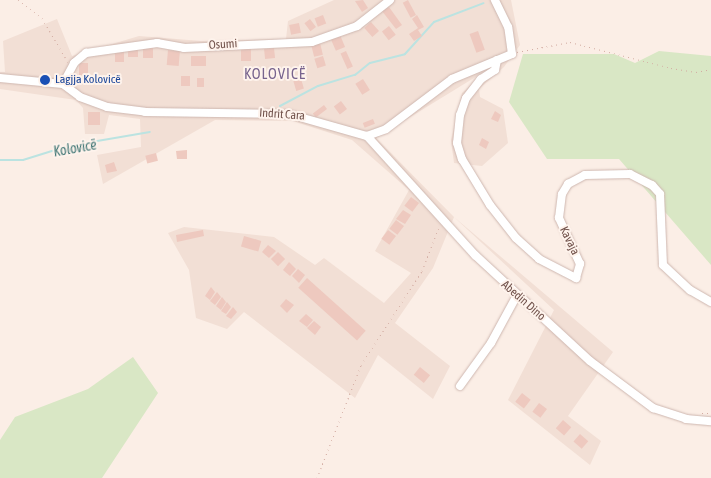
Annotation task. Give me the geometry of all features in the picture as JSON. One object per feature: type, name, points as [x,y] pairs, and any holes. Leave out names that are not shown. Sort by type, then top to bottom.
[{"type":"street","name":"Osumi","points":[[62,84],[71,67],[86,53],[127,45],[158,43],[184,48],[312,42],[356,26],[390,0]]},
{"type":"street","points":[[367,136],[386,128],[452,79],[512,54],[508,27],[495,0]]},
{"type":"street","name":"Kavaja","points":[[497,60],[495,70],[481,79],[466,98],[460,115],[457,143],[490,205],[516,238],[539,259],[576,278],[580,264],[559,218],[562,194],[568,184],[585,175],[630,174],[652,185],[660,194],[662,265],[690,290],[711,302]]},
{"type":"street","points":[[0,78],[62,84]]},
{"type":"street","name":"Indrit Cara","points":[[62,84],[80,98],[107,107],[145,112],[289,114],[367,136]]},
{"type":"street","name":"Abedin Dino","points":[[367,136],[516,297],[653,408],[686,419],[711,421]]},
{"type":"street","points":[[460,386],[491,343],[516,297]]},
{"type":"path","points":[[18,0],[42,18],[71,67]]},
{"type":"path","points":[[512,54],[570,42],[670,68],[696,72],[711,69]]},
{"type":"path","points":[[317,478],[361,365],[422,271],[439,227],[435,211]]},
{"type":"path","points":[[694,412],[711,413]]},
{"type":"shaded area","points":[[334,0],[511,0],[520,45],[504,67],[479,89],[480,97],[503,109],[508,143],[482,166],[454,163],[451,140],[462,93],[487,70],[376,138],[454,217],[433,268],[395,323],[450,366],[433,399],[378,355],[355,398],[244,312],[227,329],[196,318],[189,270],[168,233],[184,227],[274,237],[315,265],[324,258],[384,303],[411,273],[375,251],[409,190],[352,140],[293,121],[215,120],[103,184],[97,155],[141,147],[140,119],[109,115],[104,134],[85,134],[83,108],[76,100],[0,89],[0,72],[5,72],[3,41],[57,19],[72,56],[139,36],[201,41],[286,39],[288,21]]},
{"type":"shaded area","points":[[454,217],[613,352],[568,416],[601,441],[590,465],[508,400],[554,310]]},
{"type":"green space","points":[[659,51],[711,56],[711,265],[619,159],[547,159],[509,102],[523,54],[614,54],[635,63]]},
{"type":"green space","points":[[133,357],[158,393],[102,478],[0,478],[0,440],[15,417],[88,389]]},
{"type":"building","points":[[363,0],[368,8],[362,12],[355,1]]},
{"type":"building","points":[[408,0],[416,15],[411,18],[403,3]]},
{"type":"building","points":[[389,7],[402,25],[396,29],[382,11]]},
{"type":"building","points":[[323,15],[326,23],[318,27],[315,18]]},
{"type":"building","points":[[417,15],[424,27],[418,30],[422,36],[414,41],[409,34],[418,28],[412,19]]},
{"type":"building","points":[[310,19],[316,27],[310,31],[304,23]]},
{"type":"building","points":[[371,22],[379,31],[372,37],[364,28]]},
{"type":"building","points":[[299,23],[301,33],[291,35],[289,25]]},
{"type":"building","points":[[389,26],[396,35],[389,40],[382,32]]},
{"type":"building","points":[[478,31],[485,50],[476,53],[470,34]]},
{"type":"building","points":[[340,35],[345,47],[336,51],[331,39]]},
{"type":"building","points":[[320,43],[323,55],[314,57],[311,45]]},
{"type":"building","points":[[241,45],[251,45],[251,61],[241,61]]},
{"type":"building","points":[[143,46],[153,46],[153,58],[143,58]]},
{"type":"building","points":[[274,48],[275,58],[265,59],[264,49]]},
{"type":"building","points":[[128,49],[138,49],[138,57],[128,57]]},
{"type":"building","points":[[168,50],[180,51],[179,66],[167,65]]},
{"type":"building","points":[[346,51],[353,67],[347,69],[341,53]]},
{"type":"building","points":[[115,52],[124,52],[124,62],[115,62]]},
{"type":"building","points":[[191,56],[206,56],[206,66],[191,66]]},
{"type":"building","points":[[323,56],[326,66],[317,68],[314,59]]},
{"type":"building","points":[[79,63],[88,63],[88,75],[79,75]]},
{"type":"building","points":[[181,76],[190,76],[190,86],[181,86]]},
{"type":"building","points":[[197,78],[204,78],[204,87],[197,87]]},
{"type":"building","points":[[301,79],[304,89],[296,91],[293,81]]},
{"type":"building","points":[[363,79],[370,90],[362,95],[355,84]]},
{"type":"building","points":[[341,101],[347,109],[340,114],[334,106]]},
{"type":"building","points":[[324,105],[327,109],[316,117],[313,113]]},
{"type":"building","points":[[495,111],[501,115],[498,122],[491,119]]},
{"type":"building","points":[[88,112],[100,112],[100,125],[88,125]]},
{"type":"building","points":[[373,119],[375,124],[365,128],[363,123]]},
{"type":"building","points":[[482,138],[489,142],[486,149],[479,145]]},
{"type":"building","points":[[187,150],[187,159],[177,159],[176,151]]},
{"type":"building","points":[[156,153],[158,161],[147,163],[145,156]]},
{"type":"building","points":[[114,162],[117,171],[107,173],[105,165]]},
{"type":"building","points":[[411,197],[419,203],[412,212],[404,206]]},
{"type":"building","points":[[403,210],[411,215],[405,224],[396,219]]},
{"type":"building","points":[[396,220],[404,226],[397,235],[389,229]]},
{"type":"building","points":[[203,230],[204,236],[177,242],[176,235]]},
{"type":"building","points":[[388,230],[396,236],[389,245],[381,239]]},
{"type":"building","points":[[244,236],[261,241],[258,252],[241,247]]},
{"type":"building","points":[[268,245],[276,251],[269,258],[262,252]]},
{"type":"building","points":[[278,252],[285,259],[278,266],[271,259]]},
{"type":"building","points":[[289,262],[296,269],[290,276],[283,270]]},
{"type":"building","points":[[298,269],[305,275],[299,283],[292,276]]},
{"type":"building","points":[[307,278],[366,331],[357,341],[298,288]]},
{"type":"building","points":[[211,287],[215,292],[210,300],[205,296]]},
{"type":"building","points":[[217,292],[221,297],[215,305],[210,301]]},
{"type":"building","points":[[222,297],[226,302],[221,310],[216,306]]},
{"type":"building","points":[[286,299],[294,305],[287,313],[280,306]]},
{"type":"building","points":[[227,302],[231,307],[226,314],[221,311]]},
{"type":"building","points":[[233,307],[237,312],[231,319],[226,316]]},
{"type":"building","points":[[306,314],[313,320],[307,327],[299,321]]},
{"type":"building","points":[[314,321],[321,327],[315,335],[307,328]]},
{"type":"building","points":[[420,367],[430,375],[424,383],[414,375]]},
{"type":"building","points":[[522,393],[531,400],[524,408],[515,402]]},
{"type":"building","points":[[539,403],[547,409],[540,418],[532,412]]},
{"type":"building","points":[[563,420],[571,427],[564,436],[556,428]]},
{"type":"building","points":[[580,434],[588,441],[582,449],[573,442]]},
{"type":"waterway","name":"Kolovicë","points":[[280,106],[318,86],[355,75],[370,63],[405,54],[434,22],[484,3]]},
{"type":"waterway","name":"Kolovicë","points":[[0,160],[23,160],[68,146],[150,132]]},
{"type":"place","name":"Lagjja Kolovicë","points":[[45,80]]},
{"type":"district","name":"KOLOVICË","points":[[275,74]]}]
